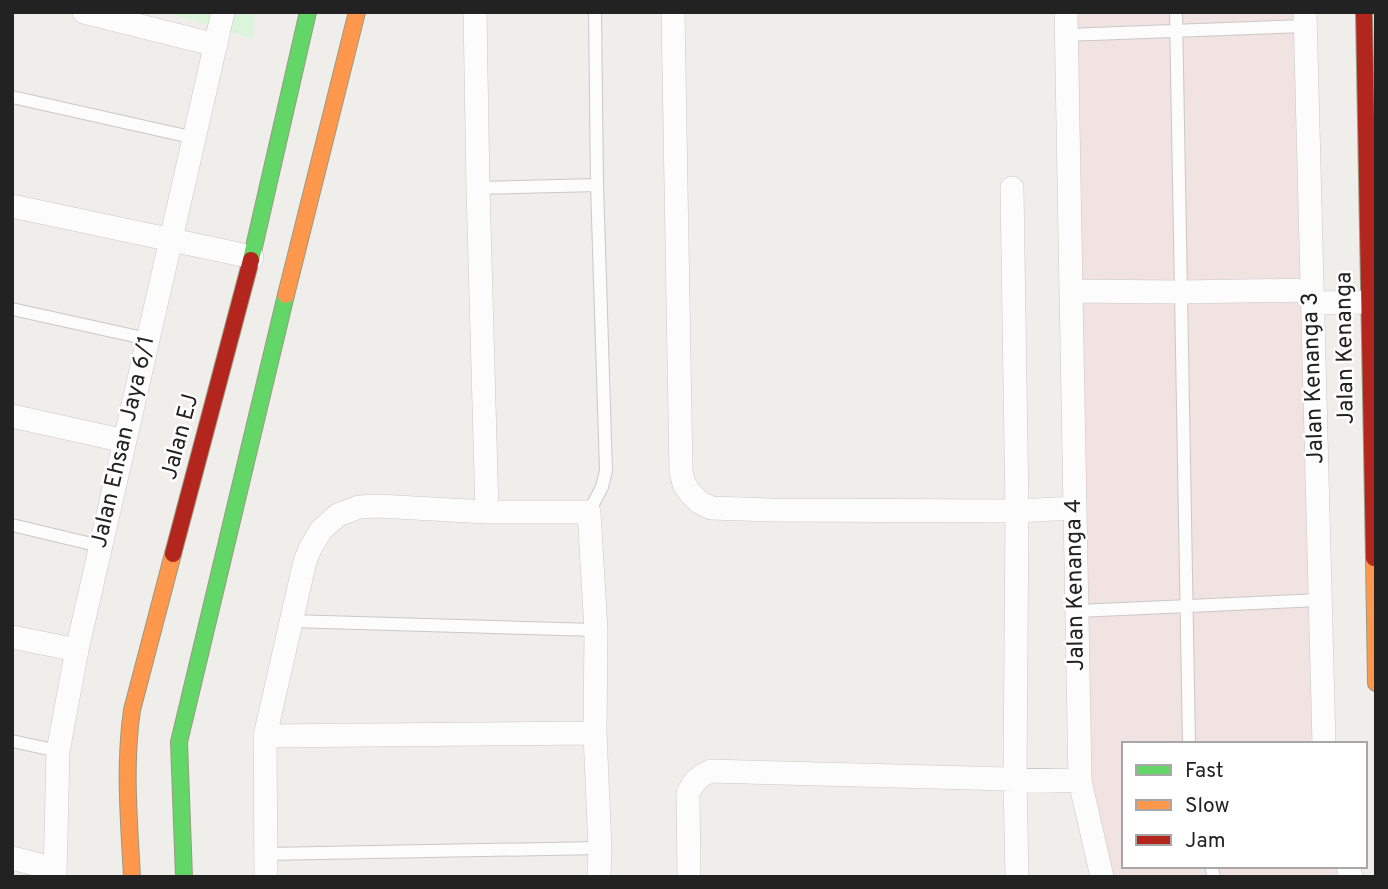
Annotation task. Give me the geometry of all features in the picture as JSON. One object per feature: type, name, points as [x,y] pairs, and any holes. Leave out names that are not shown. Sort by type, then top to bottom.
[{"type":"main road","points":[[301,12],[302,38]]},
{"type":"main road","name":"Jalan EJ","points":[[132,877],[127,737],[132,710],[252,257],[309,12]]},
{"type":"main road","points":[[184,877],[179,742],[357,12]]},
{"type":"main road","name":"Jalan Kenanga","points":[[1364,12],[1371,190],[1368,302],[1376,683]]},
{"type":"street","points":[[85,12],[216,45]]},
{"type":"street","name":"Jalan Ehsan Jaya 6/1","points":[[55,873],[58,751],[77,650],[223,12]]},
{"type":"street","points":[[475,12],[488,512]]},
{"type":"street","points":[[673,12],[681,472],[690,494],[711,508],[1017,511],[1075,508]]},
{"type":"street","name":"Jalan Kenanga 3","points":[[1305,19],[1324,742]]},
{"type":"street","name":"Jalan Kenanga 4","points":[[1066,24],[1080,781],[1102,877]]},
{"type":"street","points":[[1012,188],[1017,511],[1017,877]]},
{"type":"street","points":[[12,205],[252,257]]},
{"type":"street","points":[[1071,291],[1312,296],[1368,302]]},
{"type":"street","points":[[12,416],[125,441]]},
{"type":"street","points":[[266,865],[265,736],[304,561],[321,530],[338,515],[359,507],[488,512],[589,512],[596,630],[595,733],[599,877]]},
{"type":"street","points":[[12,637],[77,650]]},
{"type":"street","points":[[265,736],[595,733]]},
{"type":"street","points":[[689,877],[688,793],[700,776],[711,771],[1080,781]]},
{"type":"street","points":[[12,858],[55,873]]},
{"type":"lane","points":[[589,512],[602,487],[606,471],[597,184],[595,12]]},
{"type":"lane","points":[[1176,12],[1189,742]]},
{"type":"lane","points":[[1066,24],[1176,31],[1305,19]]},
{"type":"lane","points":[[12,97],[195,138]]},
{"type":"lane","points":[[478,188],[597,184]]},
{"type":"lane","points":[[12,309],[148,339]]},
{"type":"lane","points":[[12,524],[100,546]]},
{"type":"lane","points":[[1077,611],[1320,600]]},
{"type":"lane","points":[[290,621],[596,630]]},
{"type":"lane","points":[[12,741],[58,751]]},
{"type":"lane","points":[[266,865],[600,848]]},
{"type":"shaded area","points":[[1075,12],[1296,12],[1316,742],[1122,742],[1122,868],[1340,868],[1342,877],[1112,877],[1087,776]]},
{"type":"green space","points":[[165,12],[254,12],[254,39]]},
{"type":"traffic: fast","points":[[251,260],[308,12]]},
{"type":"traffic: fast","points":[[184,877],[179,742],[286,295]]},
{"type":"traffic: slow","points":[[286,295],[357,12]]},
{"type":"traffic: slow","points":[[132,877],[128,773],[132,710],[173,554]]},
{"type":"traffic: slow","points":[[1374,558],[1376,683]]},
{"type":"traffic: jam","points":[[1364,12],[1374,558]]},
{"type":"traffic: jam","points":[[173,554],[251,260]]}]
